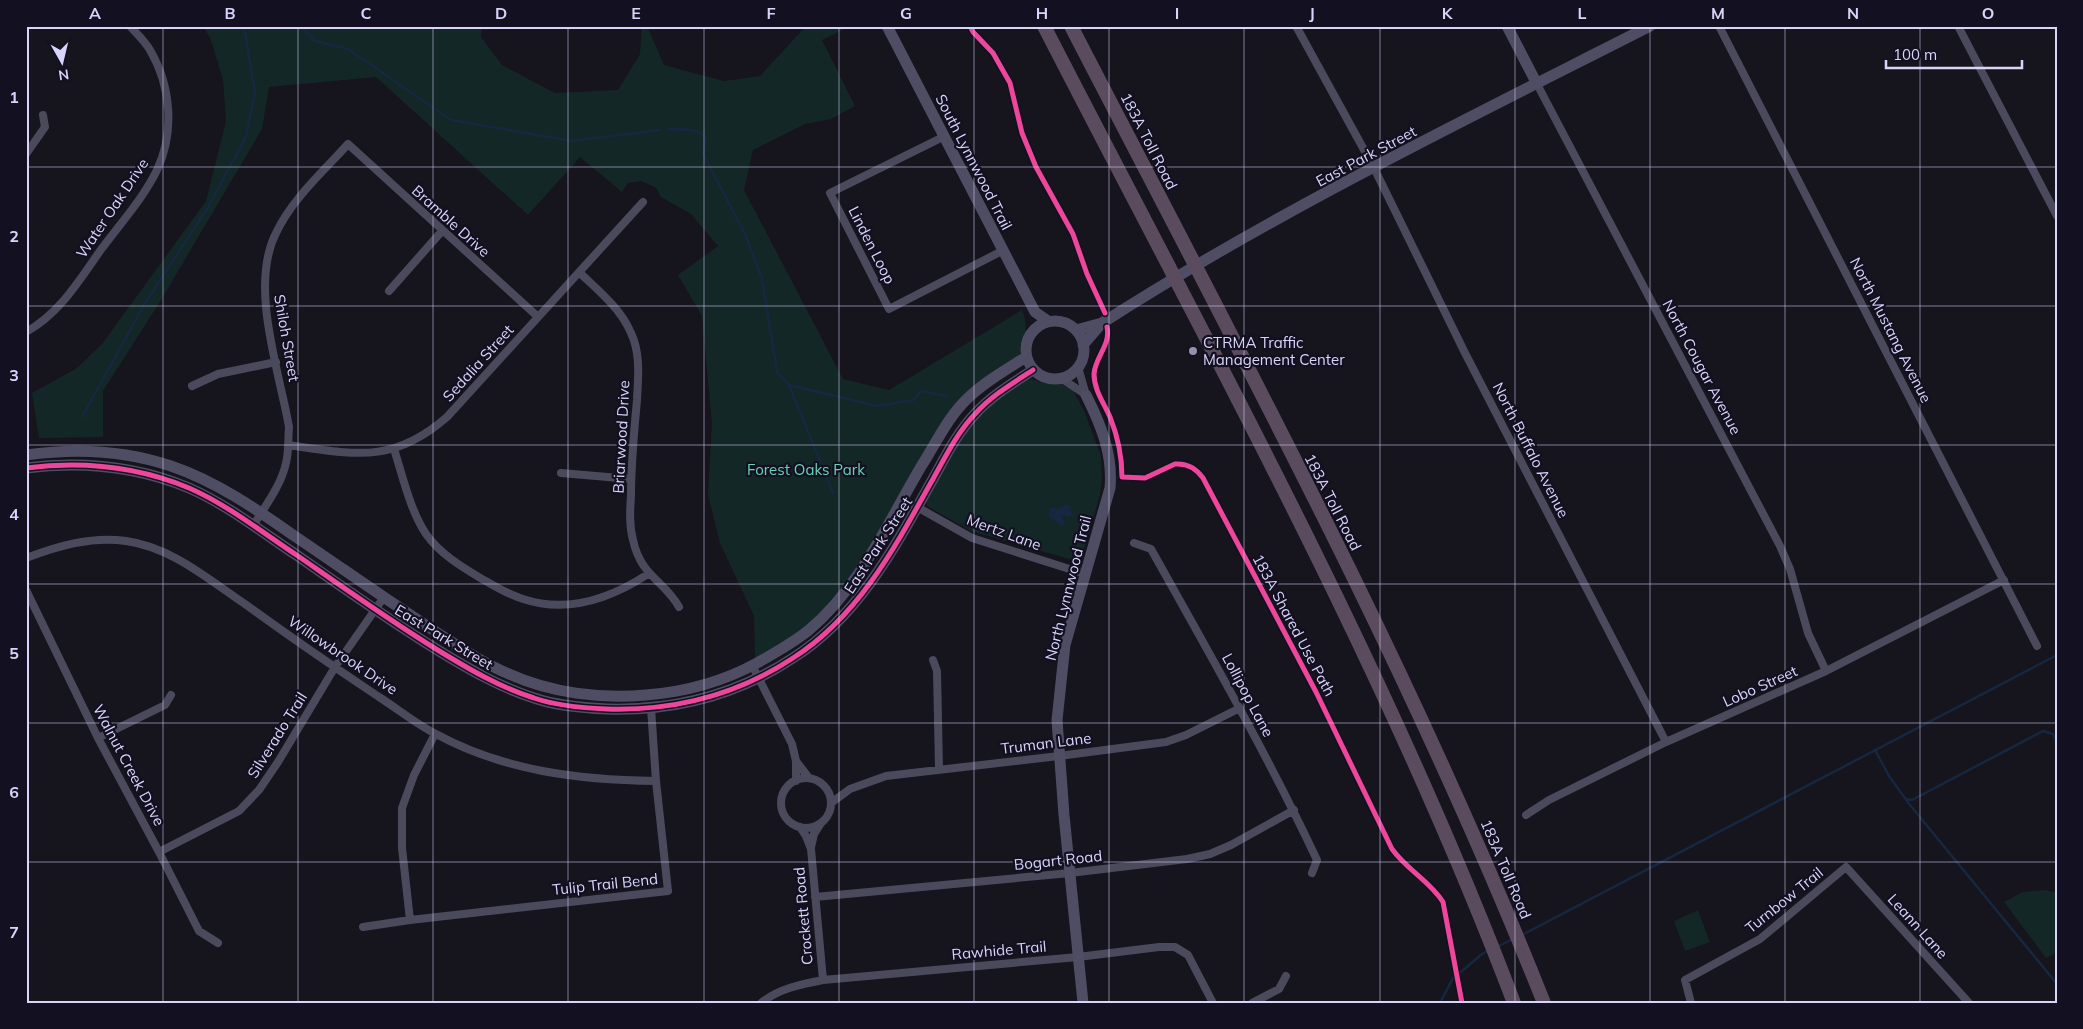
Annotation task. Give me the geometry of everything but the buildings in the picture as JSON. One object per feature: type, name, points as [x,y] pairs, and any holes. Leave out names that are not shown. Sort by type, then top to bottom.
[{"type":"highway","points":[[1044,26],[1280,483],[1403,737],[1437,814],[1514,1003]]},
{"type":"highway","name":"183A Toll Road","points":[[1071,26],[1248,368],[1374,619],[1473,833],[1544,1003]]},
{"type":"street","name":"Water Oak Drive","points":[[26,332],[42,323],[67,297],[143,192],[157,170],[168,141],[169,110],[162,78],[150,49],[130,26]]},
{"type":"street","name":"South Lynnwood Trail","points":[[887,26],[1035,312],[1048,322]]},
{"type":"street","name":"North Buffalo Avenue","points":[[1296,26],[1374,168],[1465,352],[1666,742]]},
{"type":"street","points":[[1507,26],[1537,84]]},
{"type":"street","name":"East Park Street","points":[[1076,330],[1107,320],[1246,236],[1650,26]]},
{"type":"street","name":"North Mustang Avenue","points":[[1719,26],[2037,646]]},
{"type":"street","points":[[1958,26],[2053,202],[2057,216]]},
{"type":"street","name":"North Cougar Avenue","points":[[1537,84],[1780,546],[1790,569],[1808,634],[1826,671]]},
{"type":"street","points":[[26,154],[45,127],[43,115]]},
{"type":"street","name":"Linden Loop","points":[[944,137],[830,193],[888,309],[1002,251]]},
{"type":"street","name":"Bramble Drive","points":[[348,144],[537,316]]},
{"type":"street","name":"Shiloh Street","points":[[253,526],[280,481],[286,463],[289,427],[264,302],[264,268],[275,233],[295,204],[348,144]]},
{"type":"street","name":"Sedalia Street","points":[[288,445],[350,453],[376,452],[394,449],[418,440],[447,417],[537,316],[580,273],[643,202]]},
{"type":"street","points":[[389,291],[442,231]]},
{"type":"street","name":"Briarwood Drive","points":[[580,273],[619,313],[635,343],[638,378],[631,479],[630,518],[633,541],[636,553],[648,574],[674,597],[679,608]]},
{"type":"street","name":"South Lynnwood Trail","points":[[1035,312],[1033,324],[1035,329]]},
{"type":"street","name":"East Park Street","points":[[1083,345],[1107,320]]},
{"type":"street","points":[[1048,322],[1063,322],[1076,330],[1083,345],[1084,353],[1078,367],[1070,374],[1061,378],[1046,378],[1033,370],[1026,357],[1027,342],[1035,329],[1048,322]]},
{"type":"street","name":"East Park Street","points":[[26,455],[73,450],[106,452],[172,466],[201,478],[261,512],[477,659],[510,675],[546,687],[585,695],[627,697],[666,694],[705,684],[752,666],[789,645],[808,631],[826,613],[865,565],[945,428],[965,401],[991,379],[1026,357]]},
{"type":"street","points":[[192,386],[218,374],[276,362]]},
{"type":"street","name":"North Lynnwood Trail","points":[[1078,367],[1086,395],[1100,423],[1111,470],[1110,488],[1065,645],[1058,713],[1059,756],[1083,1003]]},
{"type":"street","name":"East Park Street","points":[[26,468],[55,464],[88,464],[161,478],[206,497],[253,526],[375,609],[479,675],[535,699],[581,708],[651,708],[702,700],[759,678],[795,657],[822,636],[852,608],[874,579],[957,437],[976,413],[1001,391],[1033,370]]},
{"type":"street","name":"North Lynnwood Trail","points":[[1061,378],[1086,395]]},
{"type":"street","points":[[394,449],[413,505],[426,534],[438,547],[464,568],[508,593],[538,603],[570,605],[609,596],[625,589],[648,574]]},
{"type":"street","points":[[561,473],[631,479]]},
{"type":"street","name":"Mertz Lane","points":[[917,507],[972,538],[1085,574]]},
{"type":"street","name":"Willowbrook Drive","points":[[26,558],[58,546],[95,539],[126,541],[163,551],[193,568],[335,668],[435,734],[481,755],[523,767],[567,776],[611,780],[656,781]]},
{"type":"street","name":"Lollipop Lane","points":[[1134,543],[1151,549],[1240,708],[1294,810],[1317,860],[1312,873]]},
{"type":"street","name":"Lobo Street","points":[[1526,815],[1550,800],[1666,742],[1826,671],[2004,580]]},
{"type":"street","name":"Walnut Creek Drive","points":[[26,590],[98,738],[199,932],[218,943]]},
{"type":"street","name":"Silverado Trail","points":[[159,852],[239,811],[259,790],[335,668],[384,597]]},
{"type":"street","points":[[933,660],[937,671],[940,769]]},
{"type":"street","points":[[752,666],[786,731],[796,761],[796,781]]},
{"type":"street","points":[[98,738],[165,705],[171,695]]},
{"type":"street","name":"Tulip Trail Bend","points":[[363,927],[668,891],[656,781],[651,708]]},
{"type":"street","name":"Truman Lane","points":[[831,803],[850,789],[886,776],[1166,742],[1186,735],[1240,708]]},
{"type":"street","points":[[410,920],[402,848],[402,808],[414,775],[435,734]]},
{"type":"street","points":[[796,761],[809,778],[822,784],[827,789],[831,803],[830,810],[822,822],[808,828],[800,827],[786,817],[782,801],[784,792],[796,781],[809,778]]},
{"type":"street","name":"Truman Lane","points":[[827,789],[850,789]]},
{"type":"street","name":"Bogart Road","points":[[815,897],[1070,873],[1187,859],[1210,854],[1231,845],[1294,810]]},
{"type":"street","name":"Crockett Road","points":[[810,849],[814,834],[822,822]]},
{"type":"street","name":"Crockett Road","points":[[800,827],[806,836],[810,849],[823,980]]},
{"type":"street","name":"Turnbow Trail","points":[[1691,1003],[1685,980],[1760,939],[1846,867]]},
{"type":"street","name":"Leann Lane","points":[[1846,867],[1970,1003]]},
{"type":"street","name":"Rawhide Trail","points":[[761,1003],[768,997],[798,985],[823,980],[1175,947],[1188,955],[1213,1003]]},
{"type":"street","points":[[1252,1003],[1279,988],[1286,976]]},
{"type":"green space","name":"Forest Oaks Park","points":[[203,26],[482,26],[481,37],[502,65],[555,93],[618,90],[640,54],[642,26],[647,26],[664,65],[724,81],[760,76],[806,26],[850,26],[822,40],[855,106],[831,119],[805,124],[753,150],[744,190],[843,379],[889,390],[1022,310],[1025,321],[1025,333],[1019,356],[974,389],[863,564],[825,608],[805,627],[777,647],[755,659],[754,616],[720,543],[708,494],[712,424],[702,316],[678,275],[718,246],[691,214],[661,197],[656,188],[641,181],[628,183],[622,192],[580,157],[528,215],[376,77],[269,87],[262,129],[161,300],[103,391],[103,437],[39,438],[32,393],[77,368],[102,344],[206,201],[226,122],[223,80],[211,40]]},
{"type":"green space","points":[[1032,379],[1046,384],[1063,384],[1072,388],[1085,413],[1101,456],[1102,478],[1100,495],[1080,562],[971,531],[927,506],[926,499],[965,431],[978,416],[1005,393],[1015,386]]},
{"type":"green space","points":[[2046,890],[2057,893],[2057,953],[2046,958],[2004,902],[2023,892]]},
{"type":"green space","points":[[1698,910],[1710,942],[1685,951],[1674,921]]},
{"type":"water","points":[[1066,504],[1070,506],[1072,514],[1070,517],[1060,515],[1065,523],[1059,525],[1048,514],[1051,507],[1058,509]]},
{"type":"waterway","points":[[82,417],[144,305],[207,209],[246,137],[255,92],[244,26]]},
{"type":"waterway","points":[[300,26],[315,41],[348,49],[451,120],[572,141],[660,130]]},
{"type":"waterway","points":[[669,129],[696,131],[705,137],[706,143],[703,154],[746,236],[762,279],[777,372],[789,385],[833,493]]},
{"type":"waterway","points":[[789,385],[877,406],[914,400],[921,391],[947,396]]},
{"type":"waterway","points":[[1522,935],[2057,655]]},
{"type":"waterway","points":[[1906,799],[1912,800],[2043,731],[2053,734],[2057,743]]},
{"type":"waterway","points":[[1875,750],[1889,776],[1910,805],[2057,984]]},
{"type":"waterway","points":[[1497,947],[1513,939]]},
{"type":"waterway","points":[[1461,972],[1488,951]]},
{"type":"waterway","points":[[1440,1003],[1453,978]]},
{"type":"cycle path","points":[[970,26],[973,32],[993,53],[1010,83],[1022,133],[1036,167],[1073,234],[1087,274],[1105,313]]},
{"type":"cycle path","name":"183A Shared Use Path","points":[[1107,327],[1107,340],[1095,368],[1094,380],[1115,432],[1120,454],[1122,477],[1145,478],[1175,464],[1183,464],[1197,471],[1203,478],[1316,692],[1392,849],[1404,863],[1432,888],[1443,902],[1462,1003]]},
{"type":"cycle path","points":[[26,468],[68,465],[109,467],[149,475],[189,488],[245,520],[418,638],[496,683],[521,694],[561,705],[607,709],[656,707],[704,698],[750,682],[772,671],[816,642],[855,603],[887,558],[950,449],[968,422],[981,407],[1033,370]]},
{"type":"place","name":"CTRMA Traffic Management Center","points":[[1193,351]]}]
